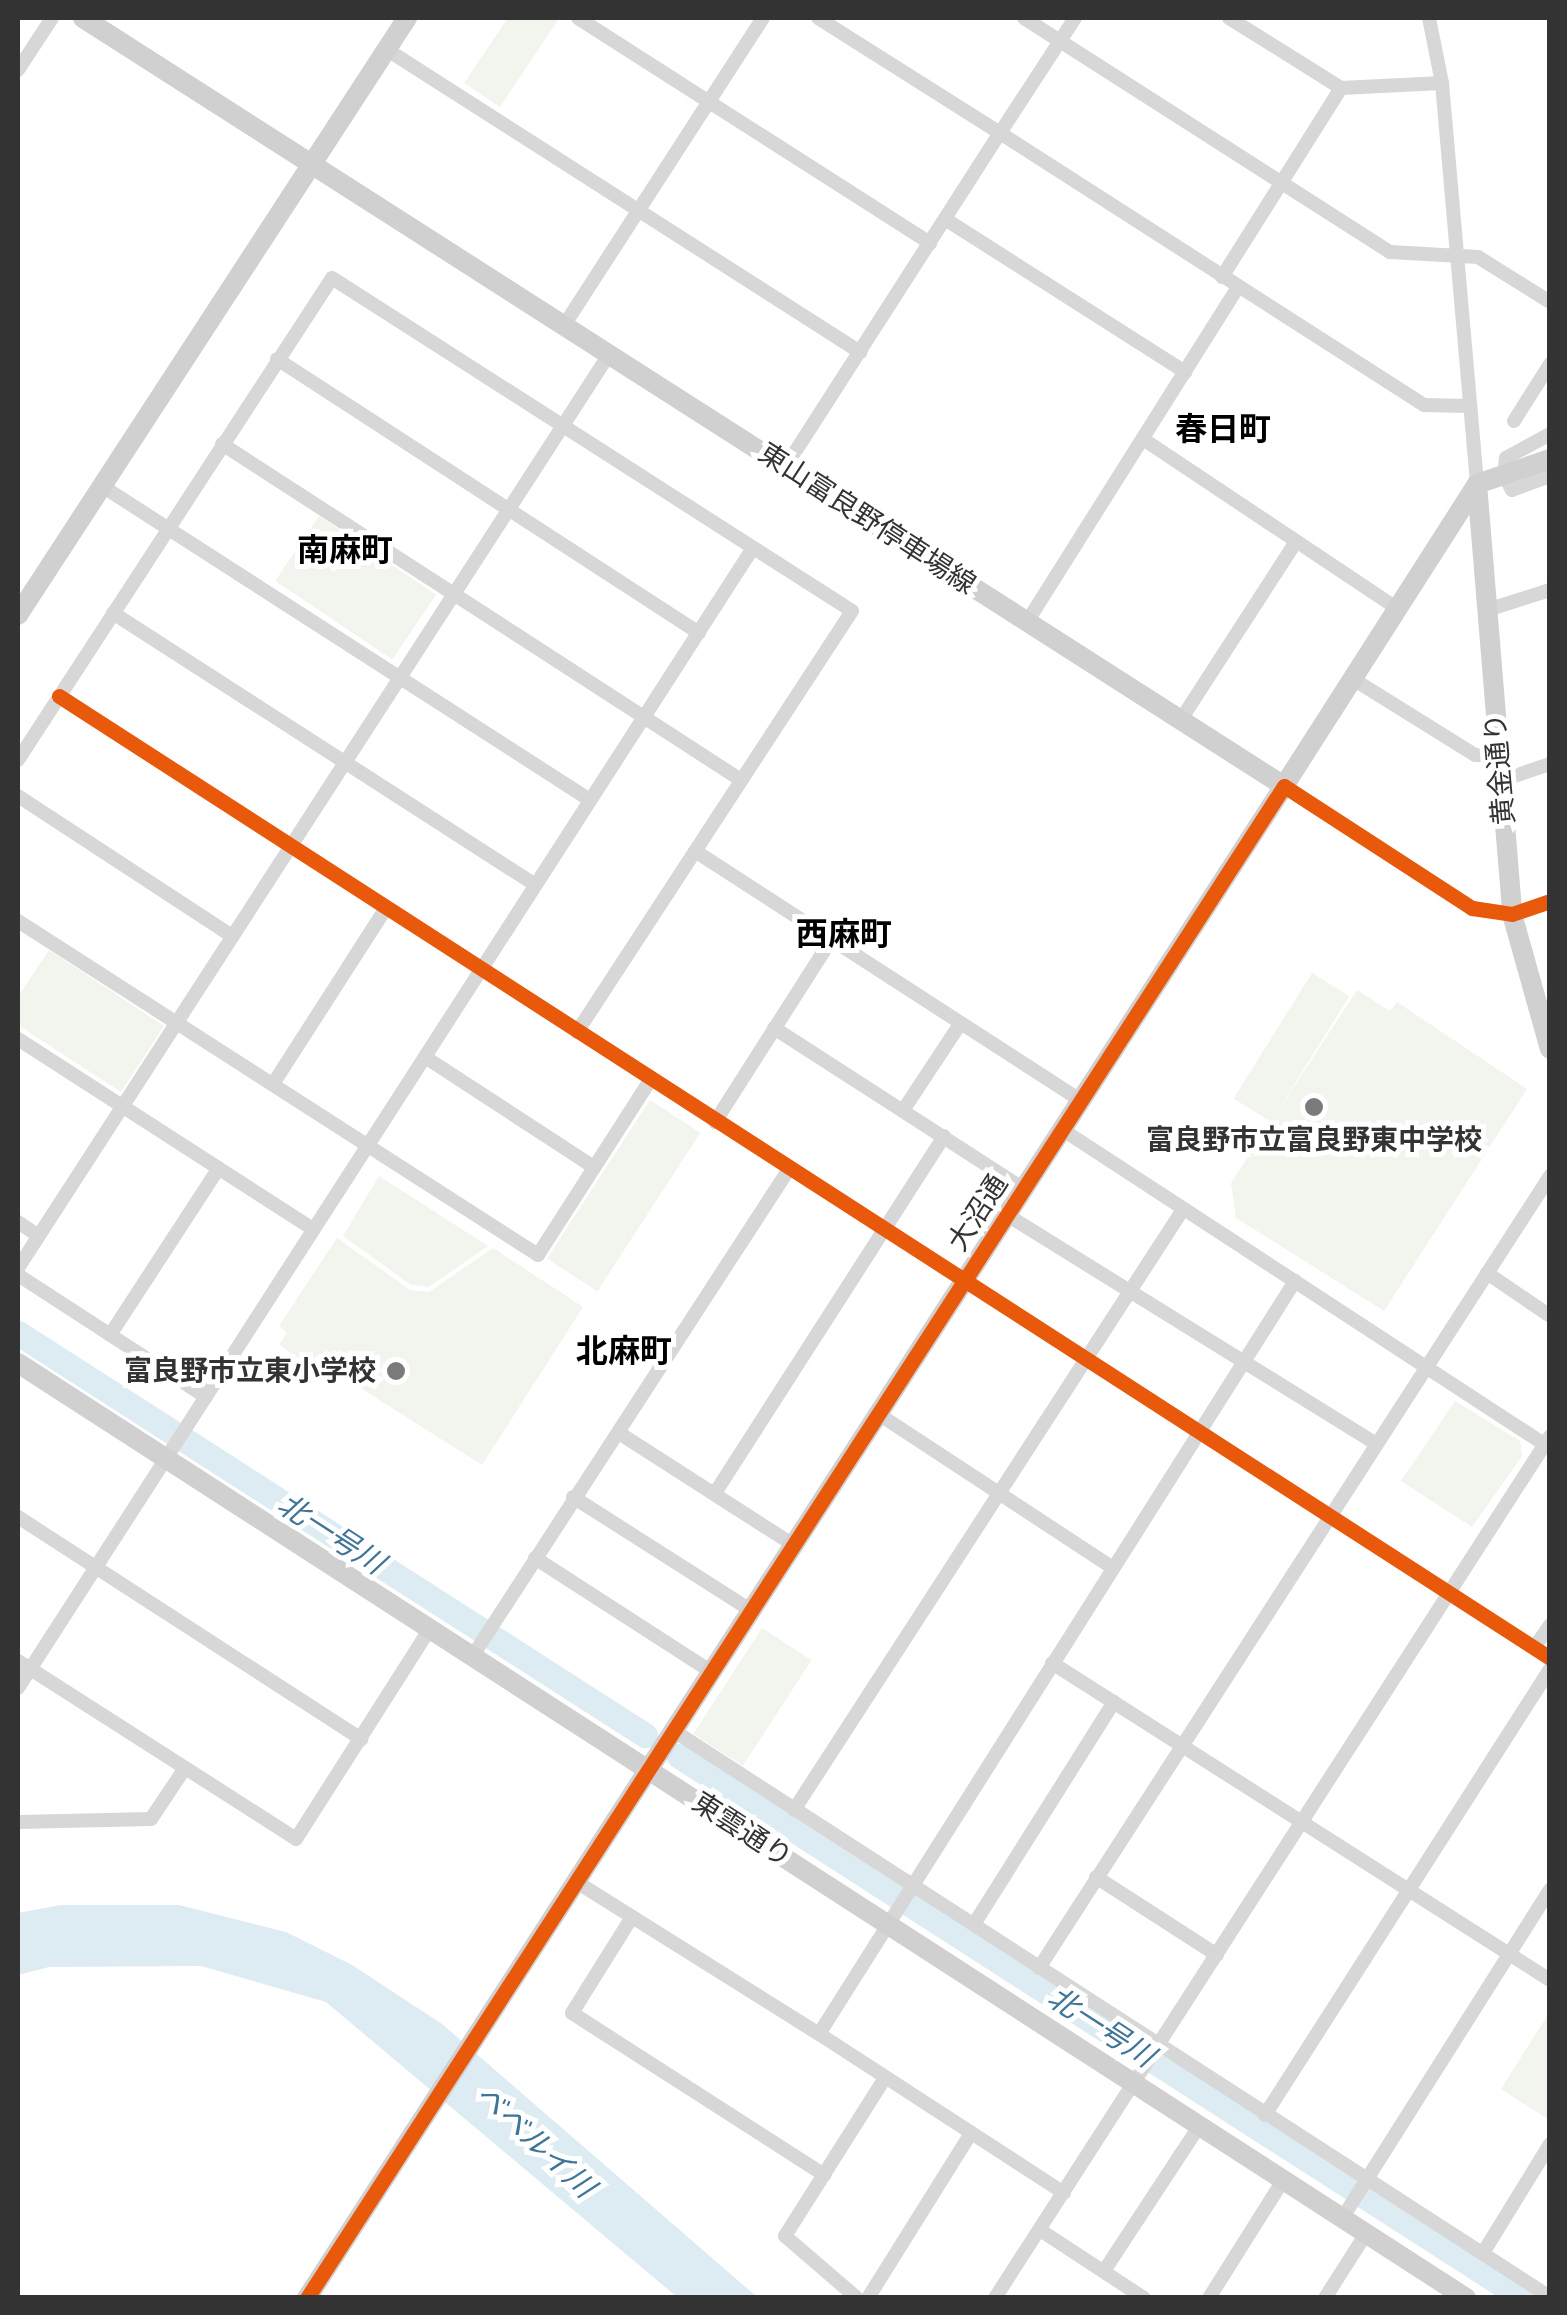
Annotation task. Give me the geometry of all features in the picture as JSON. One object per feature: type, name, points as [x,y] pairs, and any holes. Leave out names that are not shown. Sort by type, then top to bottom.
[{"type":"street","points":[[18,70],[52,18]]},
{"type":"street","name":"東山富良野停車場線","points":[[84,18],[1284,786]]},
{"type":"street","points":[[18,616],[406,18]]},
{"type":"street","points":[[578,18],[930,242]]},
{"type":"street","points":[[566,324],[763,18]]},
{"type":"street","points":[[818,18],[1424,405],[1469,406]]},
{"type":"street","points":[[1024,18],[1390,252],[1455,251],[1478,257],[1550,302]]},
{"type":"street","points":[[786,466],[1075,18]]},
{"type":"street","points":[[1229,18],[1341,88],[1442,83]]},
{"type":"street","points":[[1430,18],[1442,83],[1477,484],[1284,786],[1472,908],[1512,914],[1550,901]]},
{"type":"street","points":[[386,49],[860,352]]},
{"type":"street","points":[[1222,276],[1341,88]]},
{"type":"street","points":[[945,219],[1185,372]]},
{"type":"street","points":[[18,760],[332,278],[566,424],[852,611],[576,1032]]},
{"type":"street","points":[[1026,622],[1238,287]]},
{"type":"street","points":[[206,1397],[18,1272],[610,353]]},
{"type":"street","points":[[277,359],[699,633]]},
{"type":"street","points":[[1514,421],[1550,364]]},
{"type":"street","points":[[1550,434],[1506,458],[1504,475],[1512,490],[1550,476]]},
{"type":"street","points":[[1143,439],[1398,608]]},
{"type":"street","points":[[222,444],[645,714],[741,780]]},
{"type":"street","points":[[1477,484],[1550,459]]},
{"type":"street","name":"黄金通り","points":[[1477,484],[1512,914],[1550,1048]]},
{"type":"street","points":[[102,486],[590,800]]},
{"type":"street","points":[[1180,721],[1296,542]]},
{"type":"street","points":[[18,1688],[24,1665],[97,1568],[753,548]]},
{"type":"street","points":[[1487,610],[1550,590]]},
{"type":"street","points":[[113,613],[534,884]]},
{"type":"street","points":[[1352,679],[1475,755],[1500,756]]},
{"type":"street","points":[[58,696],[1550,1658]]},
{"type":"street","points":[[1502,780],[1550,764]]},
{"type":"street","name":"大沼通","points":[[307,2298],[1284,786]]},
{"type":"street","points":[[18,796],[232,936]]},
{"type":"street","points":[[694,851],[1082,1101]]},
{"type":"street","points":[[273,1084],[386,908]]},
{"type":"street","points":[[18,920],[538,1255],[651,1080]]},
{"type":"street","points":[[715,1122],[832,938]]},
{"type":"street","points":[[904,1110],[960,1024]]},
{"type":"street","points":[[774,1028],[1024,1188]]},
{"type":"street","points":[[18,1039],[314,1229]]},
{"type":"street","points":[[425,1057],[594,1168]]},
{"type":"street","points":[[995,2298],[1300,1822],[1452,1594],[1547,1440],[1424,1368],[1063,1130]]},
{"type":"street","points":[[714,1493],[944,1136]]},
{"type":"street","points":[[110,1335],[219,1168]]},
{"type":"street","points":[[477,1649],[790,1169]]},
{"type":"street","points":[[1040,1968],[1178,1744],[1550,1176]]},
{"type":"street","points":[[794,1810],[1182,1211]]},
{"type":"street","points":[[1007,1215],[1246,1359],[1375,1444]]},
{"type":"street","points":[[18,1222],[38,1236]]},
{"type":"street","points":[[1487,1273],[1550,1316]]},
{"type":"street","points":[[819,2034],[1295,1281]]},
{"type":"street","name":"東雲通り","points":[[18,1364],[170,1452],[430,1630],[477,1649],[648,1769],[899,1902],[1140,2076],[1200,2125],[1284,2179],[1355,2195],[1367,2232],[1453,2294]]},
{"type":"street","points":[[880,1415],[1112,1568]]},
{"type":"street","points":[[619,1433],[796,1546]]},
{"type":"street","points":[[573,1497],[752,1611]]},
{"type":"street","points":[[18,1517],[361,1739]]},
{"type":"street","points":[[535,1558],[712,1672]]},
{"type":"street","points":[[1534,1648],[1550,1625]]},
{"type":"street","points":[[24,1665],[296,1839],[430,1630]]},
{"type":"street","points":[[1052,1663],[1550,1980]]},
{"type":"street","points":[[1265,2115],[1550,1670]]},
{"type":"street","points":[[976,1921],[1114,1702]]},
{"type":"street","points":[[674,1731],[794,1810],[899,1902],[1040,1968],[1157,2049],[1265,2115],[1355,2195],[1483,2253],[1550,2297]]},
{"type":"street","points":[[18,1822],[151,1819],[185,1768]]},
{"type":"street","points":[[1096,1877],[1216,1955]]},
{"type":"street","points":[[575,1881],[1064,2193]]},
{"type":"street","points":[[1355,2195],[1550,1890]]},
{"type":"street","points":[[632,1917],[572,2013],[824,2175]]},
{"type":"street","points":[[857,2298],[785,2236],[885,2078]]},
{"type":"street","points":[[1104,2271],[1200,2125]]},
{"type":"street","points":[[868,2298],[971,2133]]},
{"type":"street","points":[[1483,2253],[1550,2144]]},
{"type":"street","points":[[1209,2298],[1284,2179]]},
{"type":"street","points":[[1040,2230],[1144,2298]]},
{"type":"street","points":[[1325,2298],[1367,2232]]},
{"type":"shaded area","points":[[508,18],[558,20],[500,107],[464,83]]},
{"type":"shaded area","points":[[319,516],[436,595],[392,660],[275,581]]},
{"type":"shaded area","points":[[49,950],[164,1026],[121,1092],[18,1025],[18,997]]},
{"type":"shaded area","points":[[1312,973],[1349,996],[1271,1122],[1234,1099]]},
{"type":"shaded area","points":[[1357,990],[1390,1011],[1397,1002],[1527,1089],[1384,1311],[1236,1218],[1231,1183]]},
{"type":"shaded area","points":[[650,1100],[700,1133],[597,1291],[547,1259]]},
{"type":"shaded area","points":[[379,1176],[488,1246],[429,1287],[411,1285],[343,1236]]},
{"type":"shaded area","points":[[337,1238],[410,1290],[429,1292],[493,1248],[583,1307],[482,1465],[329,1368],[324,1375],[279,1345],[287,1333],[279,1326]]},
{"type":"shaded area","points":[[1455,1401],[1520,1441],[1522,1456],[1472,1527],[1401,1481]]},
{"type":"shaded area","points":[[762,1628],[811,1660],[743,1766],[693,1734]]},
{"type":"shaded area","points":[[1549,2013],[1549,2120],[1501,2089]]},
{"type":"water","name":"ベベルイ川","points":[[61,1905],[179,1905],[286,1932],[352,1965],[442,2024],[757,2297],[677,2297],[326,2002],[201,1966],[49,1967],[18,1975],[18,1913]]},
{"type":"waterway","name":"北一号川","points":[[18,1333],[645,1735]]},
{"type":"waterway","name":"北一号川","points":[[679,1756],[1523,2298]]},
{"type":"cycle path","points":[[59,696],[1550,1658]]},
{"type":"cycle path","points":[[307,2298],[1284,786],[1472,908],[1512,914],[1550,901]]},
{"type":"place","name":"富良野市立富良野東中学校","points":[[1314,1107]]},
{"type":"place","name":"富良野市立東小学校","points":[[396,1371]]},
{"type":"district","name":"春日町","points":[[1223,429]]},
{"type":"district","name":"南麻町","points":[[345,550]]},
{"type":"district","name":"西麻町","points":[[844,934]]},
{"type":"district","name":"北麻町","points":[[624,1351]]}]
